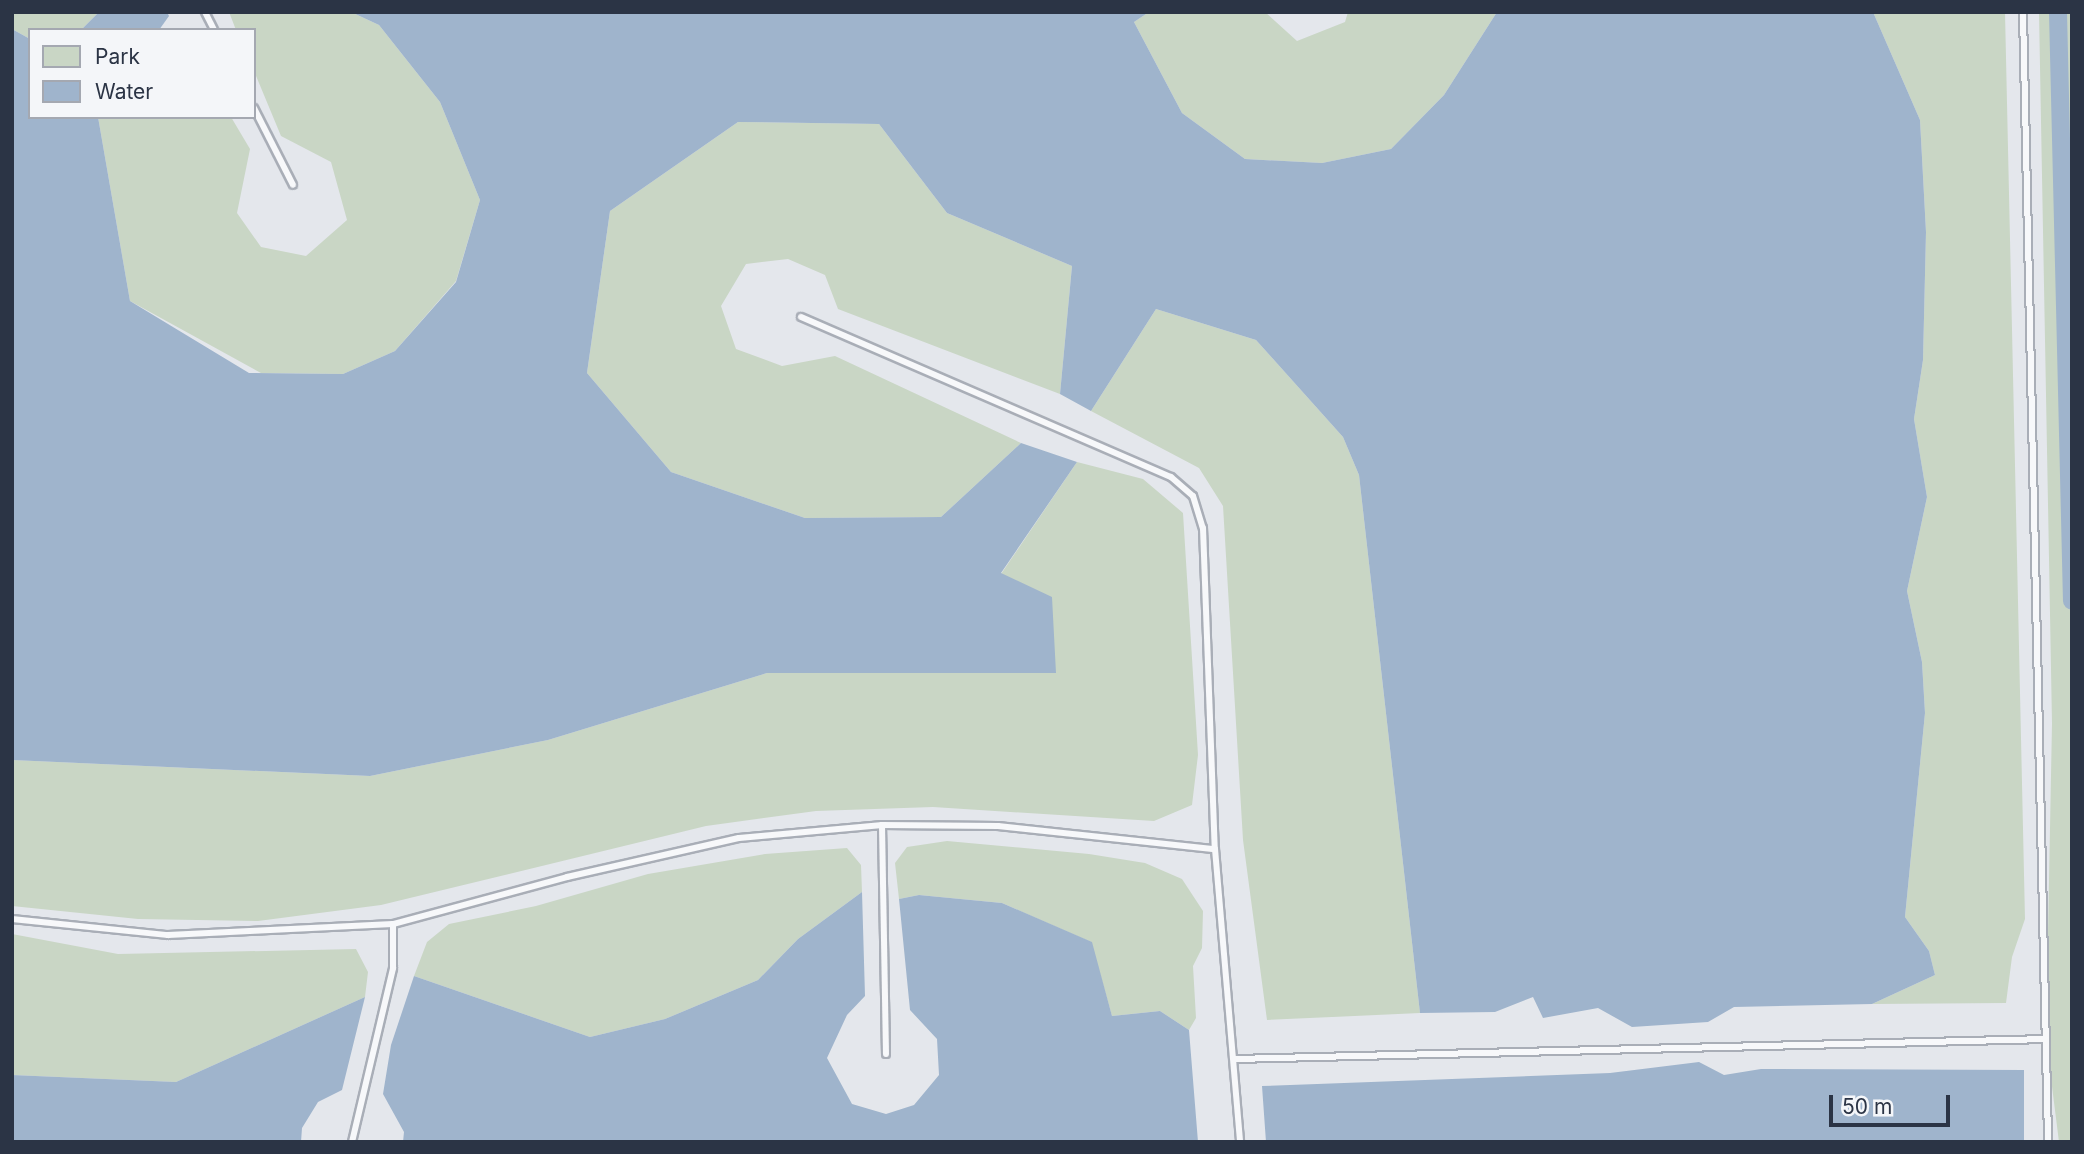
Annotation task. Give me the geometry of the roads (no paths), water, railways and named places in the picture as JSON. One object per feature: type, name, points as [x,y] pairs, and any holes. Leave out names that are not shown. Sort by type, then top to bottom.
[{"type":"lane","points":[[205,12],[213,28]]},
{"type":"lane","points":[[2023,12],[2048,1142]]},
{"type":"lane","points":[[256,112],[293,185]]},
{"type":"lane","points":[[801,317],[1171,477],[1193,496],[1203,528],[1215,849],[1240,1142]]},
{"type":"lane","points":[[12,919],[168,934],[393,925],[567,877],[739,838],[882,825],[998,826],[1215,849]]},
{"type":"lane","points":[[882,825],[886,1054]]},
{"type":"lane","points":[[352,1142],[393,968],[393,925]]},
{"type":"lane","points":[[1235,1059],[2046,1039]]},
{"type":"water","points":[[99,12],[167,12],[169,16],[160,28],[83,28]]},
{"type":"water","points":[[351,12],[1149,12],[1134,22],[1182,113],[1245,159],[1322,163],[1391,149],[1444,95],[1497,12],[1873,12],[1920,120],[1926,232],[1923,360],[1914,419],[1927,497],[1907,591],[1922,662],[1925,713],[1905,917],[1929,951],[1935,975],[1872,1004],[1734,1007],[1708,1022],[1632,1027],[1598,1008],[1543,1018],[1533,997],[1495,1012],[1420,1013],[1359,475],[1343,437],[1256,340],[1156,309],[1091,411],[1060,394],[1072,266],[947,213],[879,124],[738,122],[610,211],[587,373],[671,472],[805,518],[941,517],[1021,443],[1077,462],[1001,573],[1052,597],[1056,673],[767,673],[548,740],[370,776],[12,760],[12,29],[28,38],[28,119],[98,119],[130,301],[249,373],[343,374],[395,351],[456,282],[480,200],[440,102],[379,25]]},
{"type":"water","points":[[862,892],[865,996],[847,1015],[827,1058],[852,1104],[886,1114],[914,1105],[939,1075],[937,1039],[910,1010],[899,899],[919,895],[1002,903],[1092,942],[1112,1016],[1160,1011],[1189,1030],[1198,1142],[403,1142],[404,1132],[383,1094],[391,1045],[414,976],[590,1037],[665,1019],[758,980],[798,939]]},
{"type":"water","points":[[365,997],[342,1090],[318,1102],[302,1128],[301,1142],[12,1142],[12,1075],[176,1082]]},
{"type":"water","points":[[1699,1062],[1724,1075],[1761,1069],[2024,1070],[2024,1142],[1266,1142],[1262,1086],[1610,1073]]},
{"type":"waterway","points":[[2058,12],[2072,601]]}]
